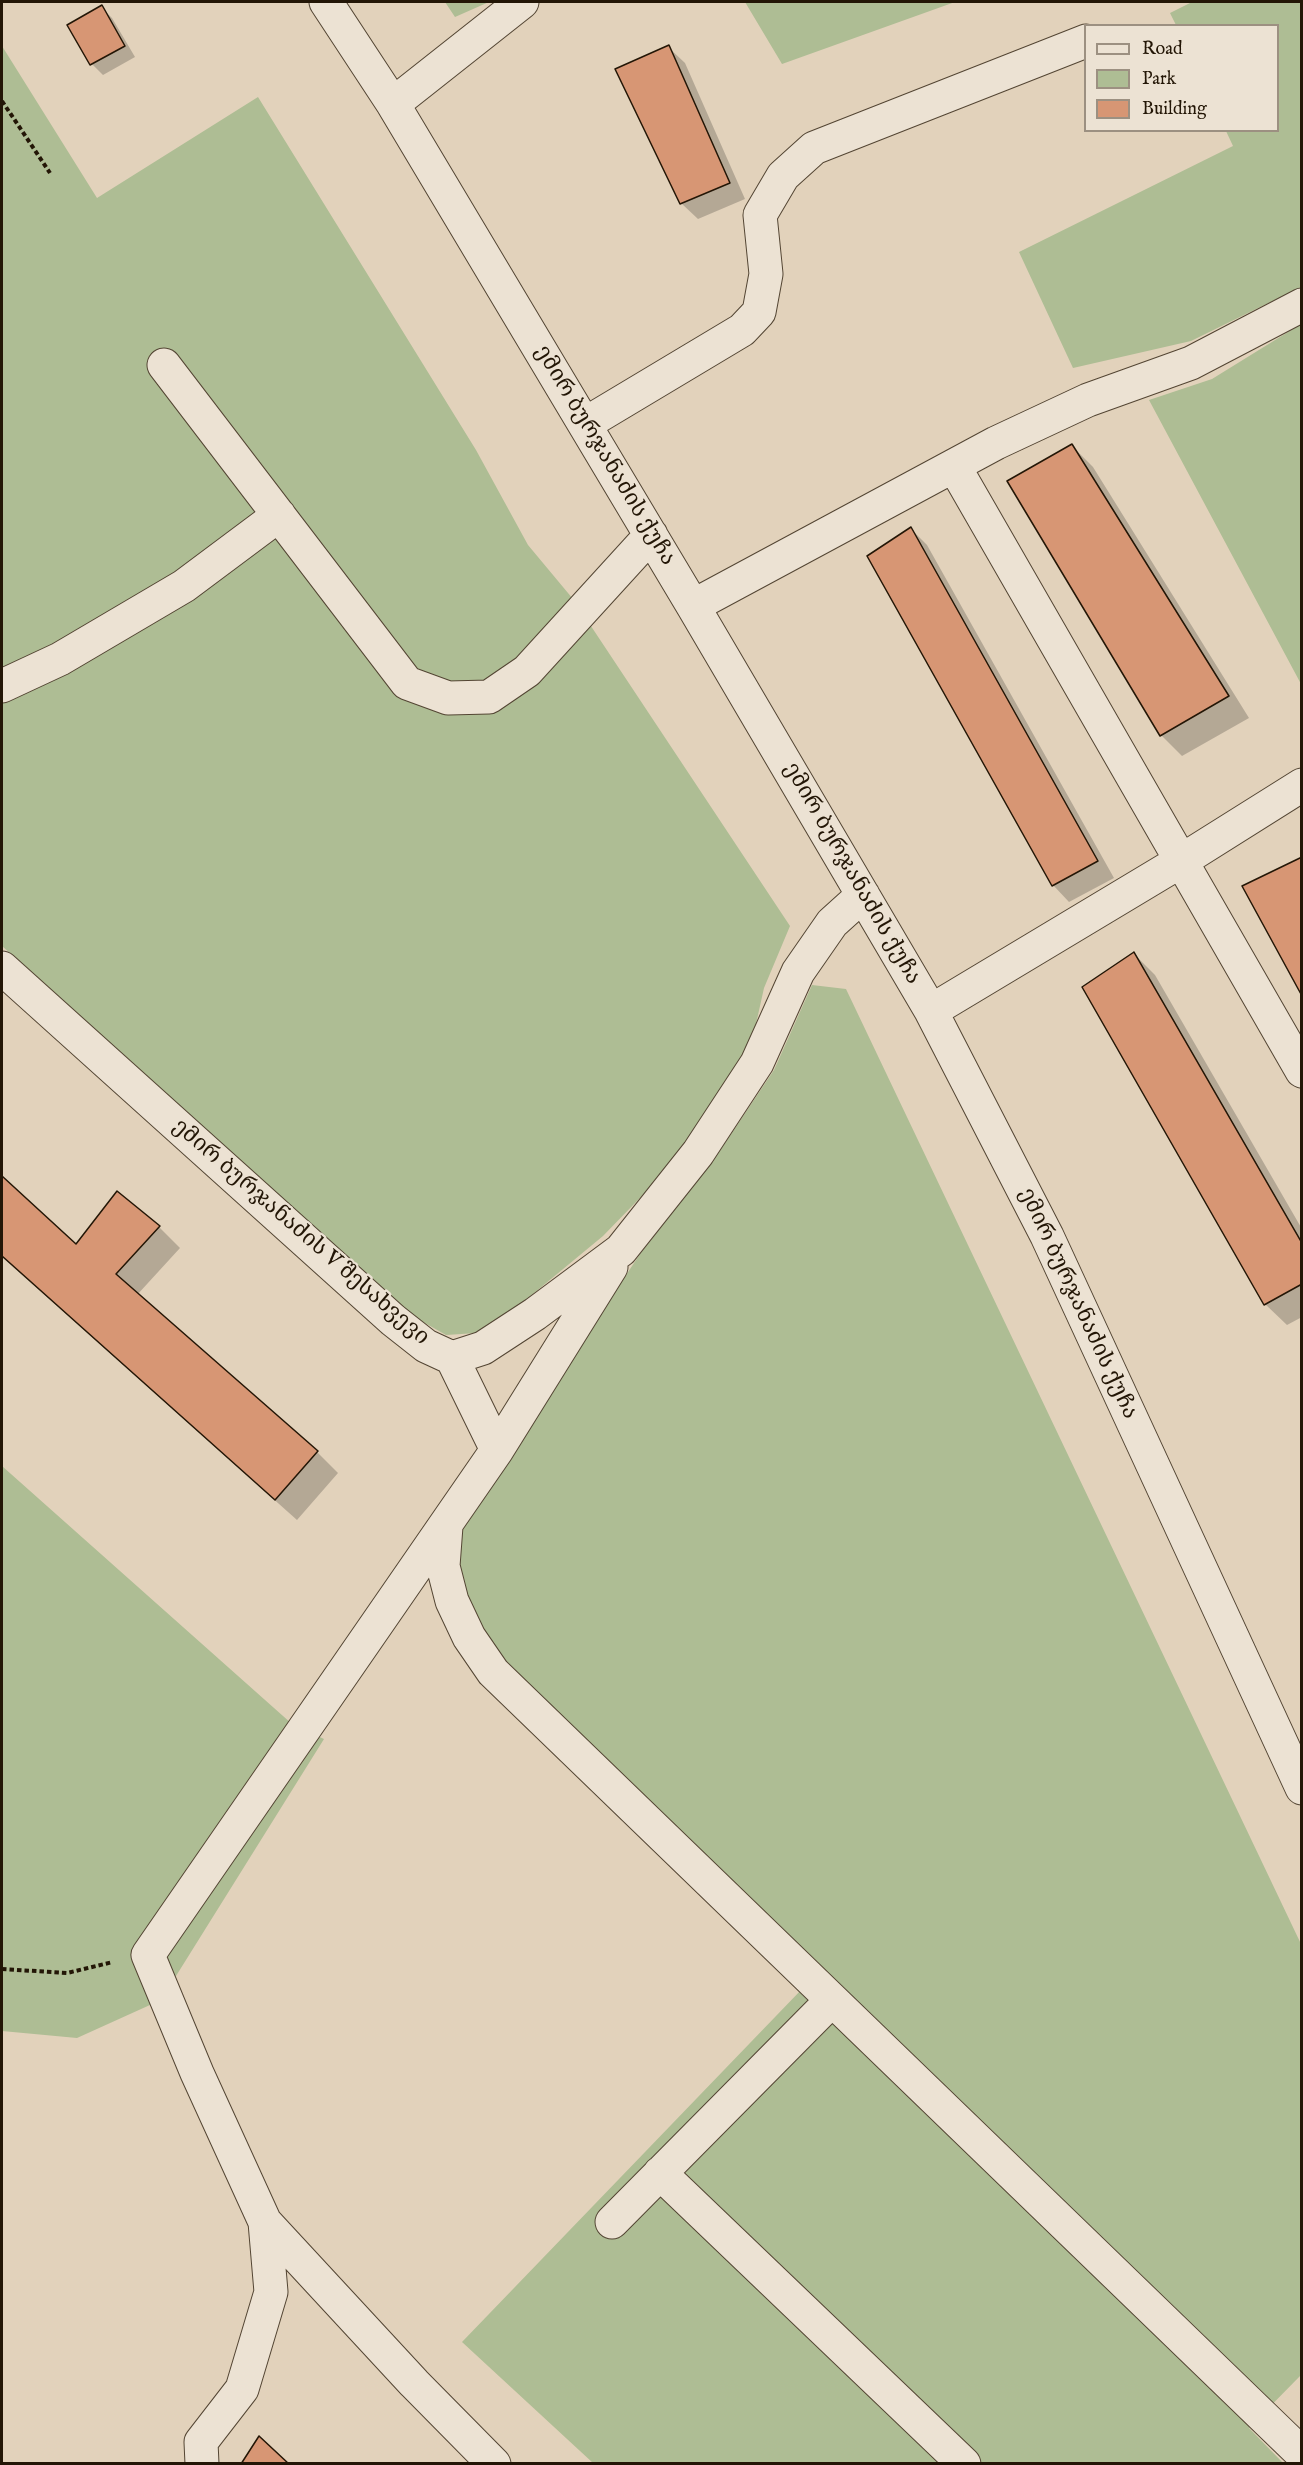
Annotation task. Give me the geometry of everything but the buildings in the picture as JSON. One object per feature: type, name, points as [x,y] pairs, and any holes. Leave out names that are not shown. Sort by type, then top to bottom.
[{"type":"street","name":"ემირ ბურჯანაძის ქუჩა","points":[[326,2],[393,104],[932,1011],[1047,1236],[1302,1788]]},
{"type":"street","points":[[393,104],[522,2]]},
{"type":"street","points":[[585,424],[742,330],[759,312],[766,274],[760,215],[783,176],[814,148],[1084,42]]},
{"type":"street","points":[[693,606],[996,443],[1088,400],[1191,363],[1302,305]]},
{"type":"street","points":[[164,365],[407,682],[448,698],[489,697],[527,671],[651,535]]},
{"type":"street","points":[[954,466],[1302,1071]]},
{"type":"street","points":[[2,686],[60,659],[184,586],[279,515]]},
{"type":"street","points":[[932,1011],[1302,785]]},
{"type":"street","name":"ემირ ბურჯანაძის V შესახვევი","points":[[2,968],[393,1320],[426,1346],[452,1358],[492,1342],[535,1314],[621,1250],[698,1153],[757,1063],[798,972],[832,923],[863,894]]},
{"type":"street","points":[[494,2463],[414,2383],[265,2222],[197,2073],[148,1955],[446,1526],[497,1449],[621,1250]]},
{"type":"street","points":[[452,1358],[497,1449]]},
{"type":"street","points":[[446,1526],[443,1566],[452,1601],[469,1637],[493,1672],[1302,2454]]},
{"type":"street","points":[[612,2222],[832,2000]]},
{"type":"street","points":[[660,2173],[964,2463]]},
{"type":"street","points":[[202,2463],[201,2442],[242,2389],[271,2292],[265,2222]]},
{"type":"path","points":[[2,101],[50,173]]},
{"type":"path","points":[[2,1969],[67,1973],[148,1955]]},
{"type":"green space","points":[[445,2],[489,2],[455,17]]},
{"type":"green space","points":[[745,2],[955,2],[782,64]]},
{"type":"green space","points":[[1192,2],[1301,2],[1301,287],[1191,341],[1073,368],[1019,252],[1233,146],[1226,132],[1279,132],[1279,24],[1176,24],[1170,13]]},
{"type":"green space","points":[[2,46],[97,198],[258,97],[476,450],[528,545],[573,599],[790,926],[764,988],[750,1051],[670,1167],[603,1236],[499,1322],[477,1333],[446,1335],[416,1318],[2,946]]},
{"type":"green space","points":[[1301,324],[1301,684],[1149,400],[1212,379]]},
{"type":"green space","points":[[812,985],[846,989],[1301,1944],[1301,2375],[1249,2428],[1283,2463],[593,2463],[462,2342],[802,1989],[489,1683],[428,1573],[640,1254],[717,1155],[774,1070]]},
{"type":"green space","points":[[2,1466],[292,1724],[324,1739],[161,2000],[77,2038],[2,2031]]}]
